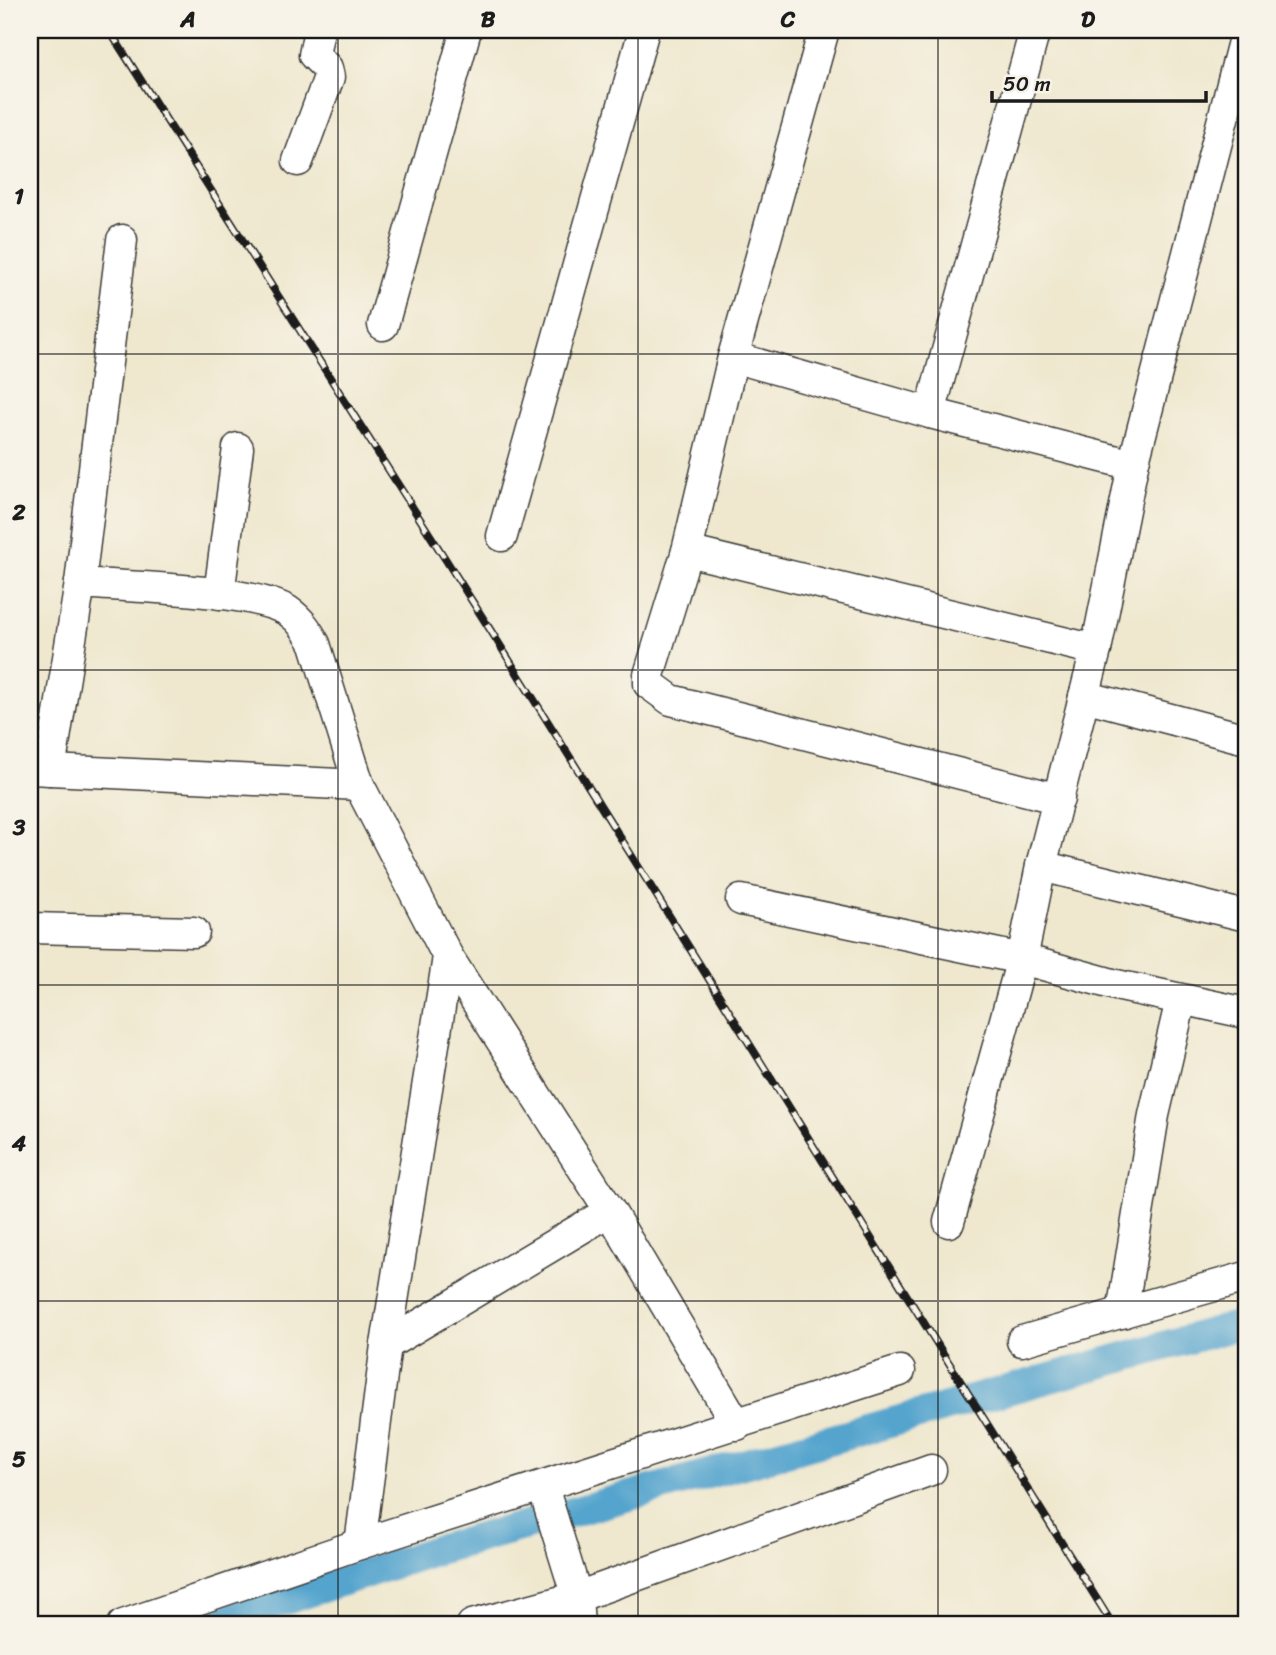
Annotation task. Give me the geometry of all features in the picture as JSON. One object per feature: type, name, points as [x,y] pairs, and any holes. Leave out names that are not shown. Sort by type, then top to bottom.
[{"type":"street","points":[[298,161],[329,78],[327,68],[314,55],[319,30]]},
{"type":"street","points":[[383,325],[466,30]]},
{"type":"street","points":[[502,536],[644,30]]},
{"type":"street","points":[[824,30],[733,358],[687,551],[649,674],[649,684],[671,700],[1059,799]]},
{"type":"street","points":[[930,413],[1035,30]]},
{"type":"street","points":[[949,1222],[1022,959],[1041,866],[1096,650],[1133,465],[1246,30]]},
{"type":"street","points":[[122,240],[80,583],[40,770],[359,785]]},
{"type":"street","points":[[733,358],[930,413],[1133,465]]},
{"type":"street","points":[[219,594],[238,448]]},
{"type":"street","points":[[687,551],[1096,650]]},
{"type":"street","points":[[80,583],[219,594],[262,601],[286,610],[303,623],[316,644],[359,785],[448,957],[610,1211],[737,1425]]},
{"type":"street","points":[[1084,696],[1246,739]]},
{"type":"street","points":[[1041,866],[1246,916]]},
{"type":"street","points":[[741,900],[1022,959],[1181,1000],[1246,1013]]},
{"type":"street","points":[[30,928],[194,932]]},
{"type":"street","points":[[360,1544],[386,1345],[448,957]]},
{"type":"street","points":[[1122,1313],[1154,1115],[1181,1000]]},
{"type":"street","points":[[386,1345],[610,1211]]},
{"type":"street","points":[[1023,1341],[1122,1313],[1244,1269]]},
{"type":"street","points":[[123,1625],[360,1544],[547,1500],[737,1425],[900,1371]]},
{"type":"street","points":[[474,1625],[575,1597],[931,1470]]},
{"type":"street","points":[[547,1500],[575,1597]]},
{"type":"waterway","points":[[211,1625],[430,1552],[1246,1323]]},
{"type":"railway","points":[[109,30],[486,623],[1113,1625]]}]
